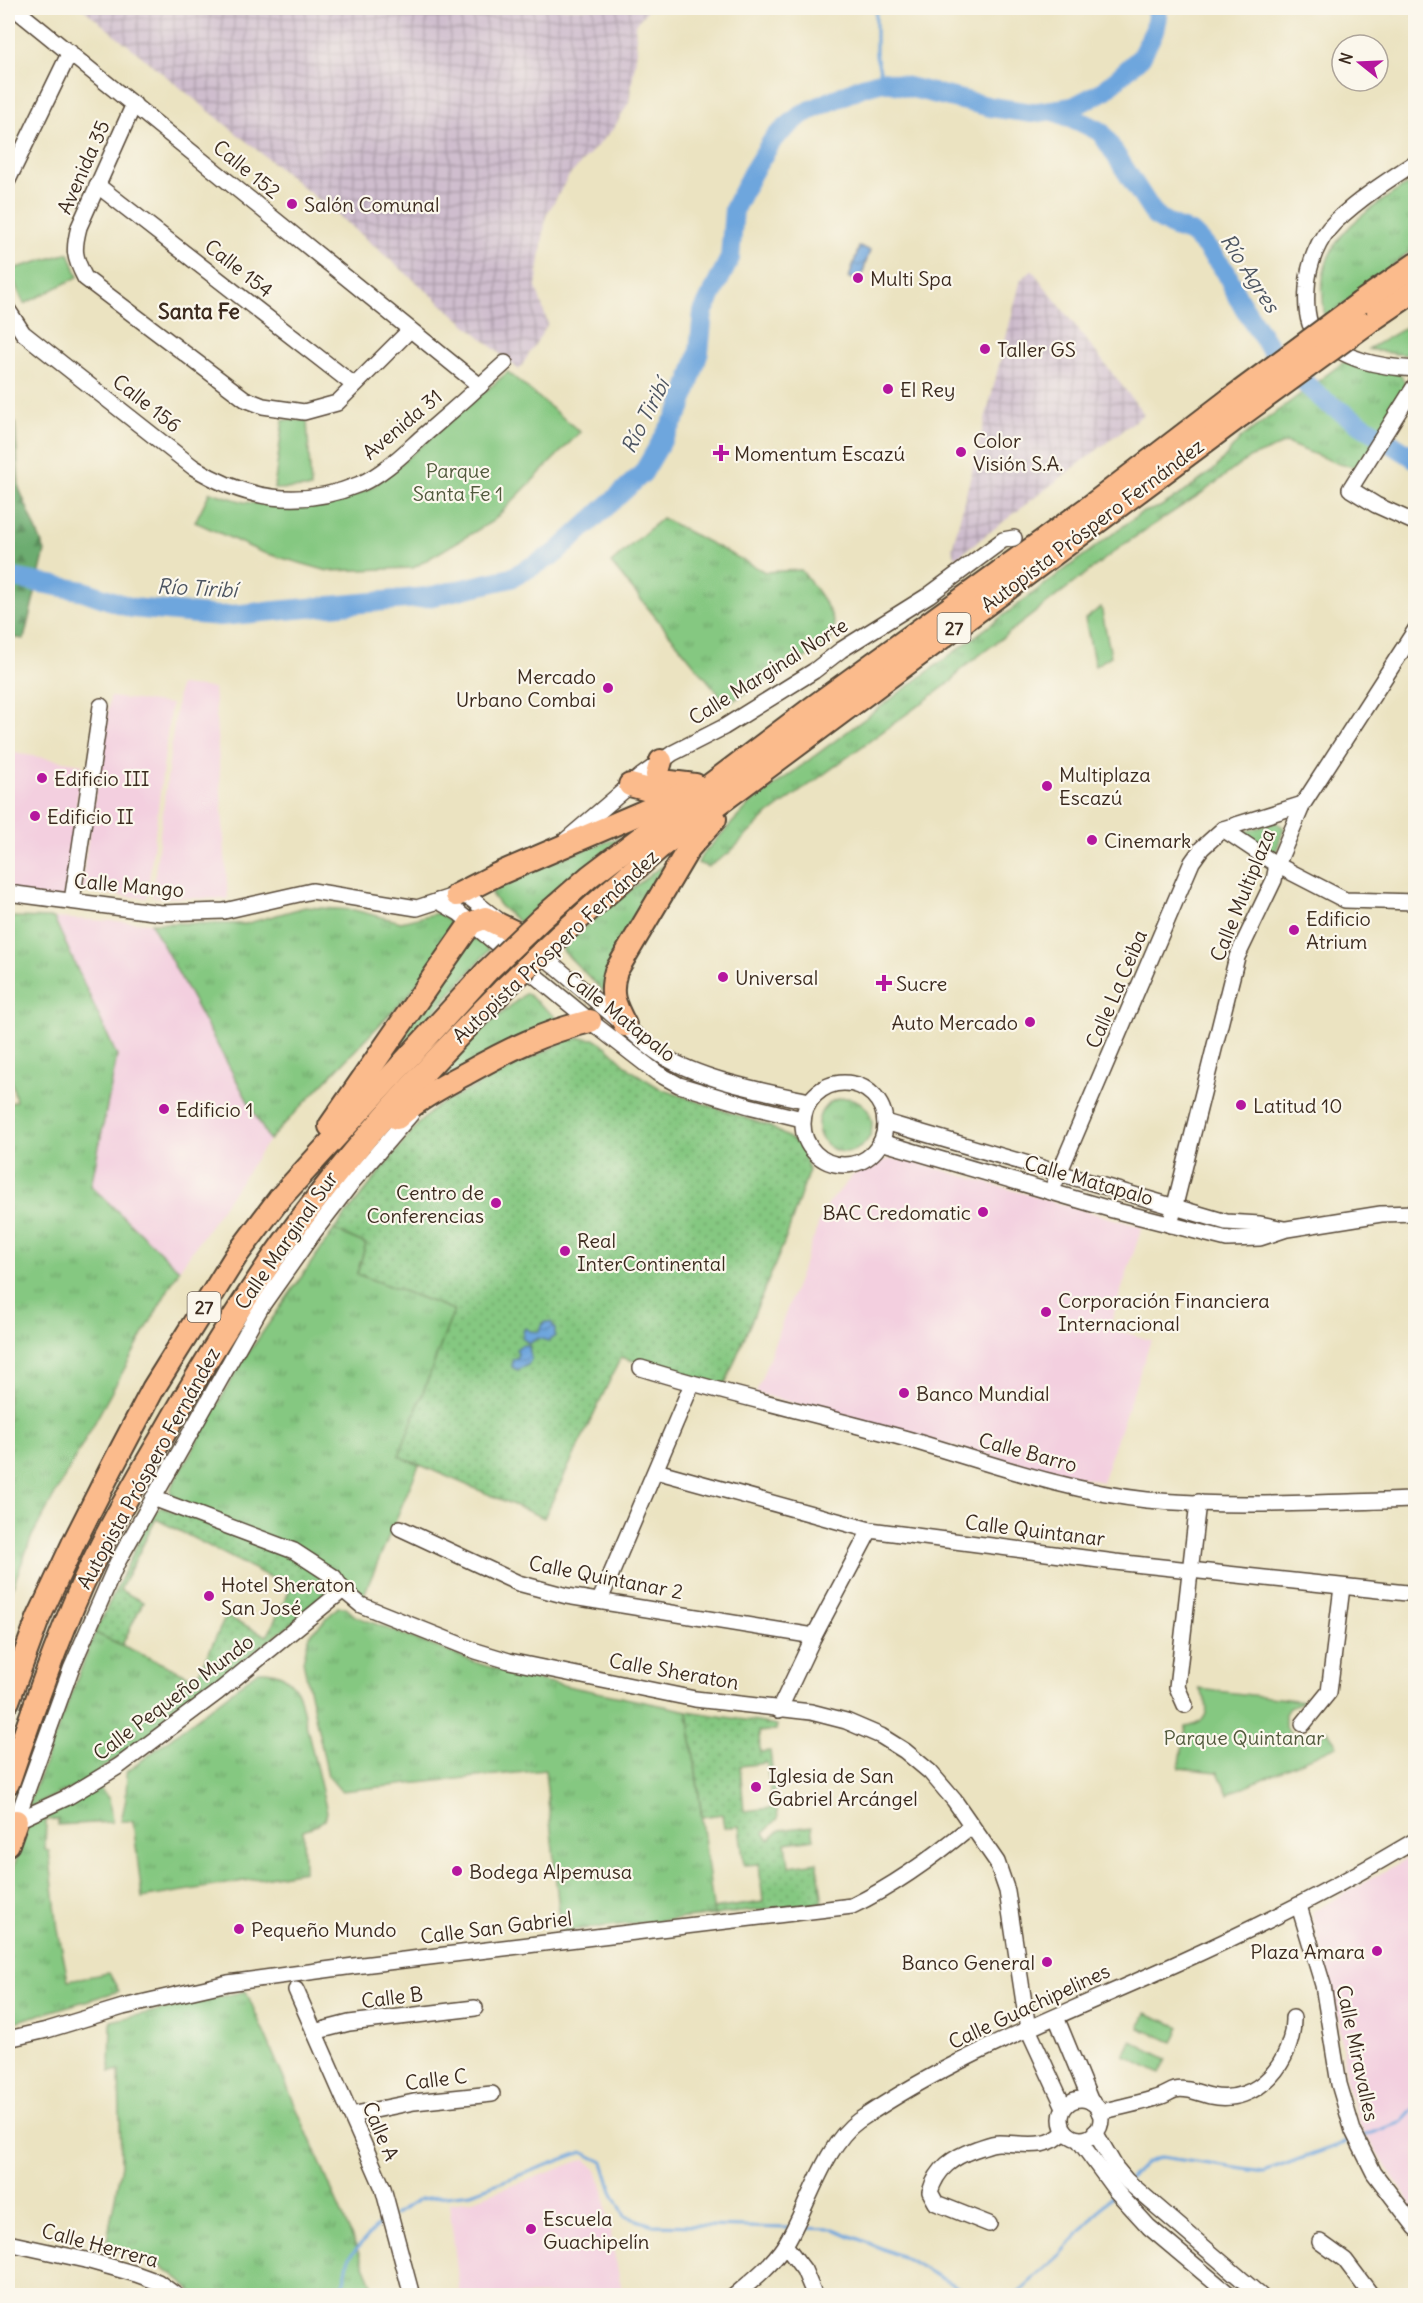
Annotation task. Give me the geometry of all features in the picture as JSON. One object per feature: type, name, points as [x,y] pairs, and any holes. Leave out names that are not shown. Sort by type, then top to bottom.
[{"type":"highway","points":[[1380,290],[1416,258]]},
{"type":"highway","name":"Autopista Próspero Fernández","points":[[1368,314],[1380,290],[1416,264]]},
{"type":"highway","name":"Autopista Próspero Fernández","points":[[8,1701],[38,1619],[74,1542],[153,1389],[236,1256],[279,1199],[487,971],[541,919],[591,876],[812,708],[1088,508],[1368,314],[1416,290]]},
{"type":"highway","points":[[1368,314],[1416,298]]},
{"type":"highway","name":"Autopista Próspero Fernández","points":[[8,1783],[61,1637],[84,1582],[122,1508],[203,1365],[275,1254],[430,1064],[559,936],[659,848],[1235,408]]},
{"type":"highway","points":[[279,1199],[453,948],[460,906],[495,875],[675,797],[812,708]]},
{"type":"highway","points":[[625,1025],[615,1007],[611,988],[616,971],[650,913],[689,848],[784,754]]},
{"type":"highway","points":[[661,761],[657,775],[662,781],[696,785]]},
{"type":"highway","points":[[630,785],[675,797]]},
{"type":"highway","points":[[460,906],[516,933]]},
{"type":"highway","points":[[309,1210],[387,1127],[411,1106],[516,1046],[552,1030],[590,1021]]},
{"type":"highway","points":[[8,1844],[16,1821]]},
{"type":"street","name":"Calle 152","points":[[14,8],[480,386]]},
{"type":"street","points":[[8,180],[70,52]]},
{"type":"street","name":"Avenida 35","points":[[134,104],[79,227],[74,248],[85,279],[245,399],[263,406],[304,412],[337,403],[354,386]]},
{"type":"street","points":[[1416,162],[1376,188],[1334,223],[1316,248],[1307,279],[1306,309],[1311,327],[1330,346],[1356,359],[1376,365],[1416,369]]},
{"type":"street","name":"Calle 154","points":[[97,184],[354,386]]},
{"type":"street","name":"Calle 156","points":[[8,310],[23,333],[193,467],[216,481],[247,493],[279,498]]},
{"type":"street","points":[[354,386],[410,330]]},
{"type":"street","name":"Avenida 31","points":[[279,498],[305,499],[361,484],[388,466],[505,363]]},
{"type":"street","points":[[1396,368],[1408,394],[1350,489],[1376,506],[1416,523]]},
{"type":"street","name":"Calle Marginal Norte","points":[[552,852],[661,761],[724,727],[804,677],[841,650],[929,595],[1003,540],[1014,538]]},
{"type":"street","name":"Calle Multiplaza","points":[[1170,1226],[1237,957],[1274,880],[1277,865],[1303,804],[1416,629]]},
{"type":"street","points":[[72,901],[101,706]]},
{"type":"street","name":"Calle La Ceiba","points":[[1059,1174],[1192,862],[1202,848],[1223,829],[1303,804]]},
{"type":"street","points":[[1223,829],[1277,865],[1345,900],[1416,902]]},
{"type":"street","name":"Calle Mango","points":[[8,893],[161,913],[224,911],[312,891],[417,908],[460,906]]},
{"type":"street","name":"Calle Matapalo","points":[[460,906],[590,1021],[657,1073],[679,1085],[802,1119]]},
{"type":"street","name":"Calle Matapalo","points":[[516,933],[625,1025],[645,1045],[686,1067],[755,1089],[809,1101]]},
{"type":"street","points":[[836,1083],[858,1084],[876,1098],[883,1109],[885,1122],[881,1142],[866,1159],[856,1164],[833,1165],[816,1156],[803,1133],[802,1119],[809,1101],[817,1092],[836,1083]]},
{"type":"street","name":"Calle Marginal Sur","points":[[16,1821],[71,1669],[117,1563],[261,1307],[354,1180],[416,1107],[433,1092]]},
{"type":"street","name":"Calle Matapalo","points":[[885,1122],[1226,1222],[1260,1224],[1287,1230]]},
{"type":"street","name":"Calle Matapalo","points":[[881,1142],[1170,1226],[1227,1239],[1260,1238],[1287,1230],[1381,1215],[1416,1213]]},
{"type":"street","points":[[1051,1192],[1059,1174]]},
{"type":"street","name":"Calle Barro","points":[[641,1368],[692,1384],[828,1417],[994,1466],[1092,1491],[1147,1500],[1255,1504],[1416,1500]]},
{"type":"street","points":[[600,1600],[692,1384]]},
{"type":"street","name":"Calle Quintanar","points":[[656,1472],[870,1530],[1189,1570],[1416,1594]]},
{"type":"street","name":"Calle Sheraton","points":[[153,1498],[294,1551],[334,1577],[355,1601],[476,1651],[509,1661],[695,1699],[811,1712],[846,1721],[881,1736],[905,1751],[930,1772],[954,1800],[997,1862],[1007,1891],[1028,2029],[1064,2107]]},
{"type":"street","points":[[1185,1705],[1177,1687],[1198,1502]]},
{"type":"street","name":"Calle Quintanar 2","points":[[400,1528],[518,1583],[567,1596],[814,1636]]},
{"type":"street","points":[[779,1710],[814,1636],[870,1530]]},
{"type":"street","points":[[1303,1724],[1329,1692],[1342,1587]]},
{"type":"street","name":"Calle Pequeño Mundo","points":[[16,1821],[66,1798],[100,1778],[218,1692],[343,1590]]},
{"type":"street","name":"Calle San Gabriel","points":[[8,2039],[123,2007],[228,1983],[852,1906],[871,1897],[932,1858],[970,1826]]},
{"type":"street","name":"Calle Guachipelines","points":[[734,2295],[754,2280],[791,2233],[839,2142],[856,2122],[946,2068],[1299,1906],[1416,1840]]},
{"type":"street","name":"Calle Miravalles","points":[[1299,1906],[1323,1985],[1340,2084],[1355,2137],[1374,2173],[1416,2228]]},
{"type":"street","name":"Calle A","points":[[296,1990],[382,2188],[412,2295]]},
{"type":"street","name":"Calle B","points":[[314,2032],[349,2023],[475,2008]]},
{"type":"street","points":[[989,2224],[936,2203],[930,2192],[939,2172],[957,2156],[987,2145],[997,2143],[1044,2144],[1072,2135],[1084,2138],[1095,2132],[1100,2123],[1056,2017]]},
{"type":"street","points":[[1241,2280],[1228,2293],[1149,2227],[1061,2124],[1061,2115],[1064,2107],[1078,2099],[1095,2107],[1164,2095],[1174,2090],[1199,2092],[1211,2097],[1234,2098],[1251,2092],[1258,2089],[1278,2068],[1292,2035],[1293,2018]]},
{"type":"street","name":"Calle C","points":[[351,2115],[414,2102],[492,2094]]},
{"type":"street","points":[[1095,2132],[1126,2181],[1261,2295]]},
{"type":"street","points":[[791,2233],[815,2295]]},
{"type":"street","points":[[1320,2242],[1345,2260],[1372,2295]]},
{"type":"street","name":"Calle Herrera","points":[[8,2243],[86,2260],[136,2274],[158,2282],[177,2295]]},
{"type":"shaded area","points":[[82,8],[649,8],[635,25],[637,50],[629,102],[614,128],[569,176],[546,216],[536,287],[548,324],[519,370],[353,228]]},
{"type":"shaded area","points":[[1032,270],[1144,414],[956,558],[952,549],[1021,279]]},
{"type":"shaded area","points":[[179,685],[214,688],[228,899],[152,897]]},
{"type":"shaded area","points":[[110,697],[171,704],[147,898],[80,892]]},
{"type":"shaded area","points":[[14,753],[82,764],[64,900],[8,893],[8,799]]},
{"type":"shaded area","points":[[54,918],[151,923],[269,1140],[179,1270],[91,1186],[117,1056]]},
{"type":"shaded area","points":[[891,1159],[911,1161],[1142,1227],[1109,1328],[1151,1340],[1102,1482],[997,1458],[756,1393],[822,1215],[853,1175],[874,1164]]},
{"type":"shaded area","points":[[1415,1854],[1415,2211],[1360,2126],[1346,2080],[1339,2019],[1312,1912]]},
{"type":"shaded area","name":"Escuela Guachipelín","points":[[585,2159],[597,2170],[604,2189],[623,2295],[460,2295],[449,2203],[473,2200]]},
{"type":"green space","points":[[1415,179],[1415,247],[1325,320],[1323,278],[1327,261],[1335,245],[1358,219]]},
{"type":"green space","points":[[69,253],[78,277],[24,304],[9,270]]},
{"type":"green space","points":[[1415,322],[1415,355],[1368,349]]},
{"type":"green space","points":[[1352,360],[1400,374],[1406,385],[1403,395],[1360,468],[1339,464],[1286,443],[1249,458],[1199,495],[1127,542],[959,671],[952,681],[765,817],[729,853],[708,867],[698,863],[702,855],[750,804],[1141,513],[1160,507],[1183,493],[1216,468],[1241,438],[1344,362]]},
{"type":"green space","name":"Parque Santa Fe 1","points":[[508,372],[580,432],[493,521],[413,568],[328,571],[261,552],[195,522],[210,492],[244,502],[288,507],[339,503],[374,486]]},
{"type":"green space","points":[[8,419],[15,422],[19,488],[45,551],[24,639],[8,637]]},
{"type":"green space","points":[[283,420],[307,420],[311,488],[274,489]]},
{"type":"green space","points":[[662,518],[765,572],[801,570],[828,609],[834,626],[832,638],[826,645],[727,704],[611,563]]},
{"type":"green space","points":[[1101,607],[1111,656],[1095,666],[1085,619]]},
{"type":"green space","points":[[1276,822],[1284,828],[1276,852],[1271,854],[1244,838],[1244,832]]},
{"type":"green space","points":[[621,838],[519,922],[500,906],[491,894],[511,880],[530,871]]},
{"type":"green space","points":[[670,862],[603,991],[562,950],[568,941],[653,872]]},
{"type":"green space","points":[[305,907],[354,910],[401,922],[438,913],[451,922],[445,946],[410,993],[269,1140],[151,923],[245,924]]},
{"type":"green space","points":[[8,917],[54,918],[117,1056],[91,1186],[179,1270],[32,1536],[8,1599],[8,1104],[16,1101],[8,1063]]},
{"type":"green space","points":[[470,937],[481,942],[489,950],[427,1020],[372,1077]]},
{"type":"green space","points":[[526,993],[558,1019],[430,1086],[475,1036]]},
{"type":"green space","points":[[595,1039],[632,1071],[661,1089],[769,1126],[801,1145],[809,1170],[786,1238],[723,1389],[621,1357],[544,1518],[399,1456],[454,1310],[357,1274],[366,1244],[334,1230],[419,1123],[437,1106],[567,1040]]},
{"type":"green space","points":[[845,1098],[855,1100],[864,1106],[870,1115],[872,1125],[870,1135],[864,1144],[855,1150],[845,1152],[835,1150],[826,1144],[820,1135],[818,1125],[820,1115],[826,1106],[835,1100]]},
{"type":"green space","points":[[334,1230],[366,1244],[357,1274],[454,1310],[399,1456],[419,1465],[363,1597],[333,1571],[173,1499],[170,1494],[171,1488],[240,1365]]},
{"type":"green space","points":[[161,1507],[283,1551],[331,1583],[330,1594],[211,1686],[196,1679],[226,1616],[267,1636],[291,1588],[156,1519],[120,1590],[143,1602],[122,1645],[95,1633],[148,1522]]},
{"type":"green space","points":[[338,1607],[345,1607],[355,1616],[480,1664],[519,1676],[688,1711],[714,1915],[561,1931],[545,1770],[341,1791],[328,1776],[303,1661],[309,1636]]},
{"type":"green space","points":[[95,1633],[211,1686],[150,1734],[79,1785],[27,1808]]},
{"type":"green space","points":[[258,1671],[278,1673],[291,1683],[299,1694],[327,1812],[325,1819],[317,1825],[303,1830],[304,1871],[142,1898],[133,1821],[121,1821],[126,1799],[127,1772]]},
{"type":"green space","name":"Parque Quintanar","points":[[1199,1689],[1304,1701],[1290,1707],[1285,1713],[1285,1727],[1295,1735],[1306,1738],[1317,1736],[1328,1730],[1337,1746],[1228,1794],[1218,1772],[1179,1768],[1186,1727],[1200,1722],[1206,1713],[1206,1702]]},
{"type":"green space","points":[[688,1711],[777,1725],[776,1730],[759,1732],[760,1752],[770,1751],[778,1818],[764,1833],[769,1840],[780,1830],[812,1826],[814,1839],[786,1843],[789,1866],[817,1862],[823,1903],[714,1915],[713,1909],[763,1902],[759,1864],[744,1865],[739,1826],[724,1828],[722,1814],[702,1817]],"holes":[[[767,1763],[772,1808],[744,1811],[740,1766]]]},
{"type":"green space","points":[[96,1784],[109,1799],[112,1822],[58,1825],[58,1819],[46,1820],[45,1850],[49,1851],[58,1930],[68,1980],[109,1973],[119,1991],[8,2024],[8,1882],[31,1819]]},
{"type":"green space","points":[[246,1991],[377,2295],[194,2295],[186,2285],[166,2270],[106,2246],[121,2165],[119,2070],[110,2072],[111,2021]]},
{"type":"green space","points":[[1146,2013],[1180,2027],[1173,2042],[1139,2028]]},
{"type":"green space","points":[[1131,2041],[1167,2059],[1160,2074],[1124,2056]]},
{"type":"water","points":[[859,247],[870,250],[860,281],[849,278]]},
{"type":"water","points":[[544,1322],[551,1322],[555,1328],[555,1336],[548,1341],[538,1338],[529,1344],[522,1337],[524,1329],[539,1332]]},
{"type":"water","points":[[522,1345],[529,1346],[531,1359],[528,1365],[517,1370],[512,1367],[512,1359],[517,1358],[516,1349]]},
{"type":"waterway","points":[[876,8],[876,56],[883,81]]},
{"type":"waterway","name":"Río Tiribí","points":[[8,577],[84,591],[132,608],[220,616],[428,597],[511,578],[556,553],[643,473],[681,408],[699,352],[703,312],[730,258],[734,209],[752,173],[774,138],[802,114],[862,87],[883,81],[991,107],[1032,113],[1073,107],[1105,90],[1141,57],[1155,29],[1158,8]]},
{"type":"waterway","name":"Río Agres","points":[[1054,111],[1101,132],[1155,216],[1174,227],[1192,233],[1206,247],[1226,272],[1238,298],[1271,350],[1291,371],[1326,402],[1416,459]]},
{"type":"waterway","points":[[1361,2137],[1402,2122],[1416,2106]]},
{"type":"waterway","points":[[1130,2178],[1145,2163],[1161,2157],[1264,2172],[1352,2140]]},
{"type":"waterway","points":[[394,2215],[420,2199],[471,2193],[582,2152],[603,2162],[612,2191],[625,2216],[652,2225],[789,2228]]},
{"type":"waterway","points":[[1014,2296],[1061,2254],[1112,2195]]},
{"type":"waterway","points":[[341,2296],[349,2257],[378,2225],[386,2220]]},
{"type":"waterway","points":[[799,2228],[834,2229],[905,2258],[973,2296]]},
{"type":"place","name":"Salón Comunal","points":[[292,204]]},
{"type":"place","name":"Multi Spa","points":[[858,278]]},
{"type":"place","name":"Taller GS","points":[[985,349]]},
{"type":"place","name":"El Rey","points":[[888,389]]},
{"type":"place","name":"Color Visión S.A.","points":[[961,452]]},
{"type":"place","name":"Momentum Escazú","points":[[721,453]]},
{"type":"place","name":"Mercado Urbano Combai","points":[[608,688]]},
{"type":"place","name":"Edificio III","points":[[42,778]]},
{"type":"place","name":"Multiplaza Escazú","points":[[1047,786]]},
{"type":"place","name":"Edificio II","points":[[35,816]]},
{"type":"place","name":"Cinemark","points":[[1092,840]]},
{"type":"place","name":"Edificio Atrium","points":[[1294,930]]},
{"type":"place","name":"Universal","points":[[723,977]]},
{"type":"place","name":"Sucre","points":[[884,983]]},
{"type":"place","name":"Auto Mercado","points":[[1030,1022]]},
{"type":"place","name":"Latitud 10","points":[[1241,1105]]},
{"type":"place","name":"Edificio 1","points":[[164,1109]]},
{"type":"place","name":"Centro de Conferencias","points":[[496,1203]]},
{"type":"place","name":"BAC Credomatic","points":[[983,1212]]},
{"type":"place","name":"Real InterContinental","points":[[565,1251]]},
{"type":"place","name":"Corporación Financiera Internacional","points":[[1046,1312]]},
{"type":"place","name":"Banco Mundial","points":[[904,1393]]},
{"type":"place","name":"Hotel Sheraton San José","points":[[209,1596]]},
{"type":"place","name":"Iglesia de San Gabriel Arcángel","points":[[756,1787]]},
{"type":"place","name":"Bodega Alpemusa","points":[[457,1871]]},
{"type":"place","name":"Pequeño Mundo","points":[[239,1929]]},
{"type":"place","name":"Plaza Amara","points":[[1377,1951]]},
{"type":"place","name":"Banco General","points":[[1047,1962]]},
{"type":"place","name":"Escuela Guachipelín","points":[[531,2229]]},
{"type":"district","name":"Santa Fe","points":[[199,311]]}]
